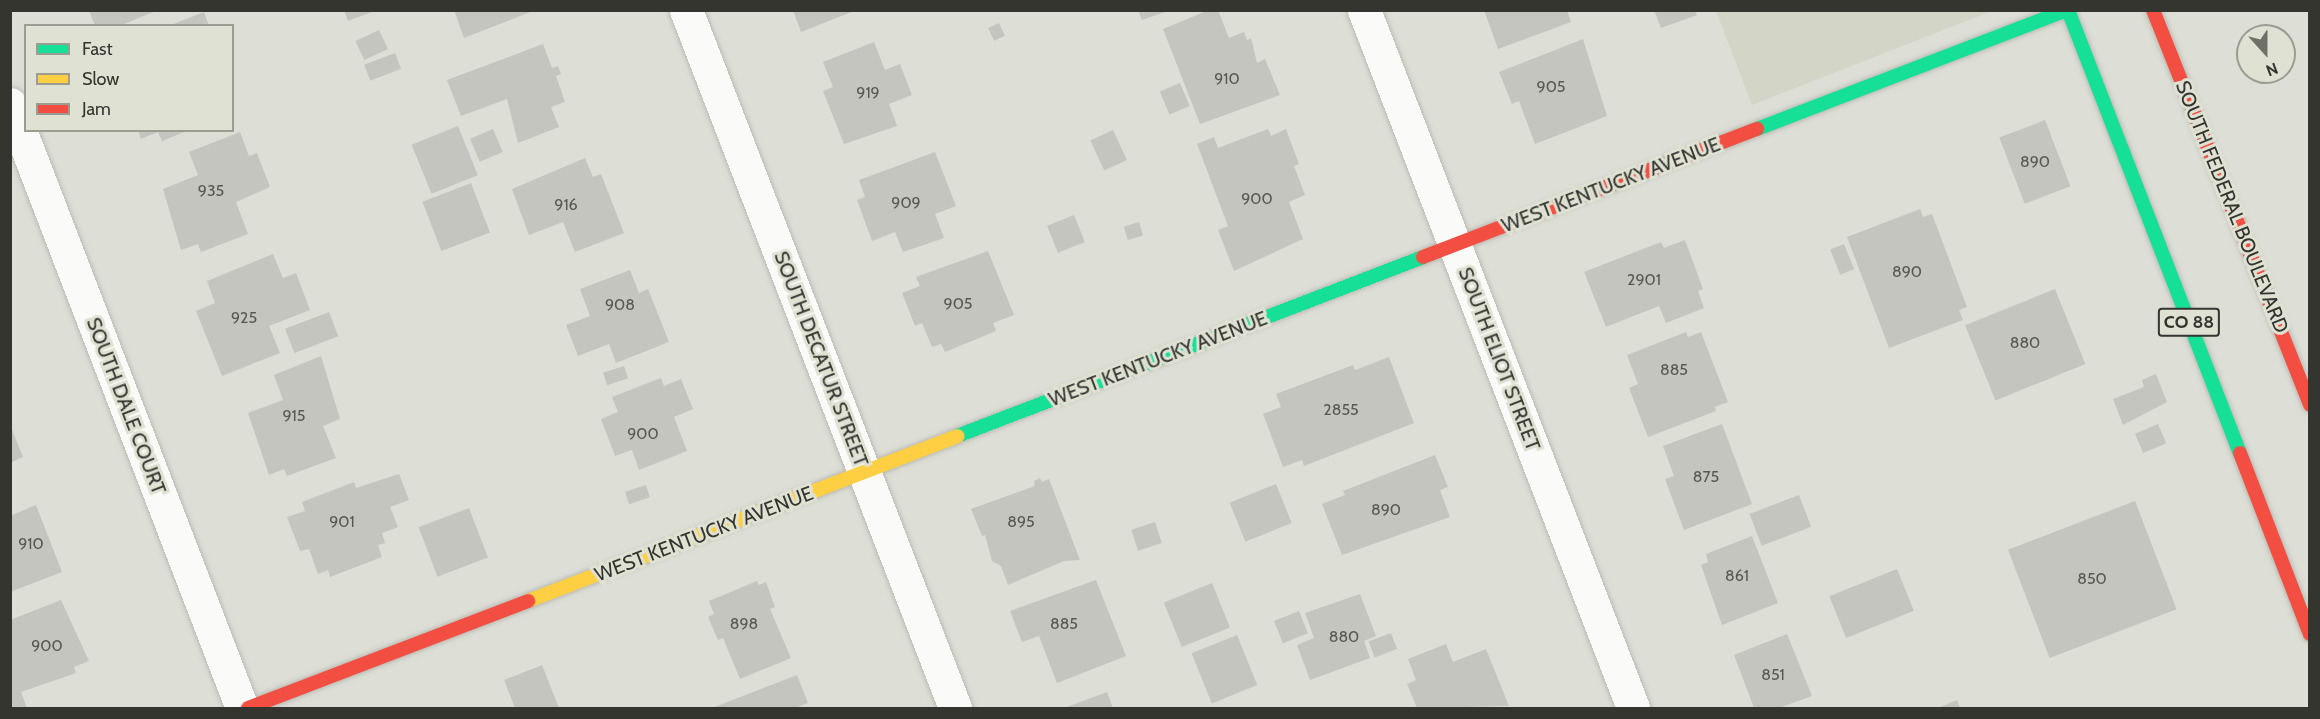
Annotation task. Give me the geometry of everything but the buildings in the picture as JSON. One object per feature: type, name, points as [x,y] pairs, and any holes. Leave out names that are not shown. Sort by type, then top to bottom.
[{"type":"street","name":"SOUTH DECATUR STREET","points":[[686,10],[956,708]]},
{"type":"street","name":"SOUTH ELIOT STREET","points":[[1364,10],[1633,708]]},
{"type":"street","name":"WEST KENTUCKY AVENUE","points":[[248,708],[2068,10]]},
{"type":"street","name":"CO 88","points":[[2068,10],[2310,634]]},
{"type":"street","name":"SOUTH FEDERAL BOULEVARD","points":[[2153,10],[2310,405]]},
{"type":"street","name":"SOUTH DALE COURT","points":[[10,104],[242,708]]},
{"type":"shaded area","points":[[1716,11],[1992,11],[1752,105]]},
{"type":"traffic: fast","points":[[1757,129],[2067,10]]},
{"type":"traffic: fast","points":[[2068,10],[2240,453]]},
{"type":"traffic: fast","points":[[957,436],[1423,257]]},
{"type":"traffic: slow","points":[[528,601],[957,436]]},
{"type":"traffic: jam","points":[[2153,10],[2310,405]]},
{"type":"traffic: jam","points":[[1423,257],[1757,129]]},
{"type":"traffic: jam","points":[[2240,453],[2310,634]]},
{"type":"traffic: jam","points":[[248,708],[528,601]]}]
